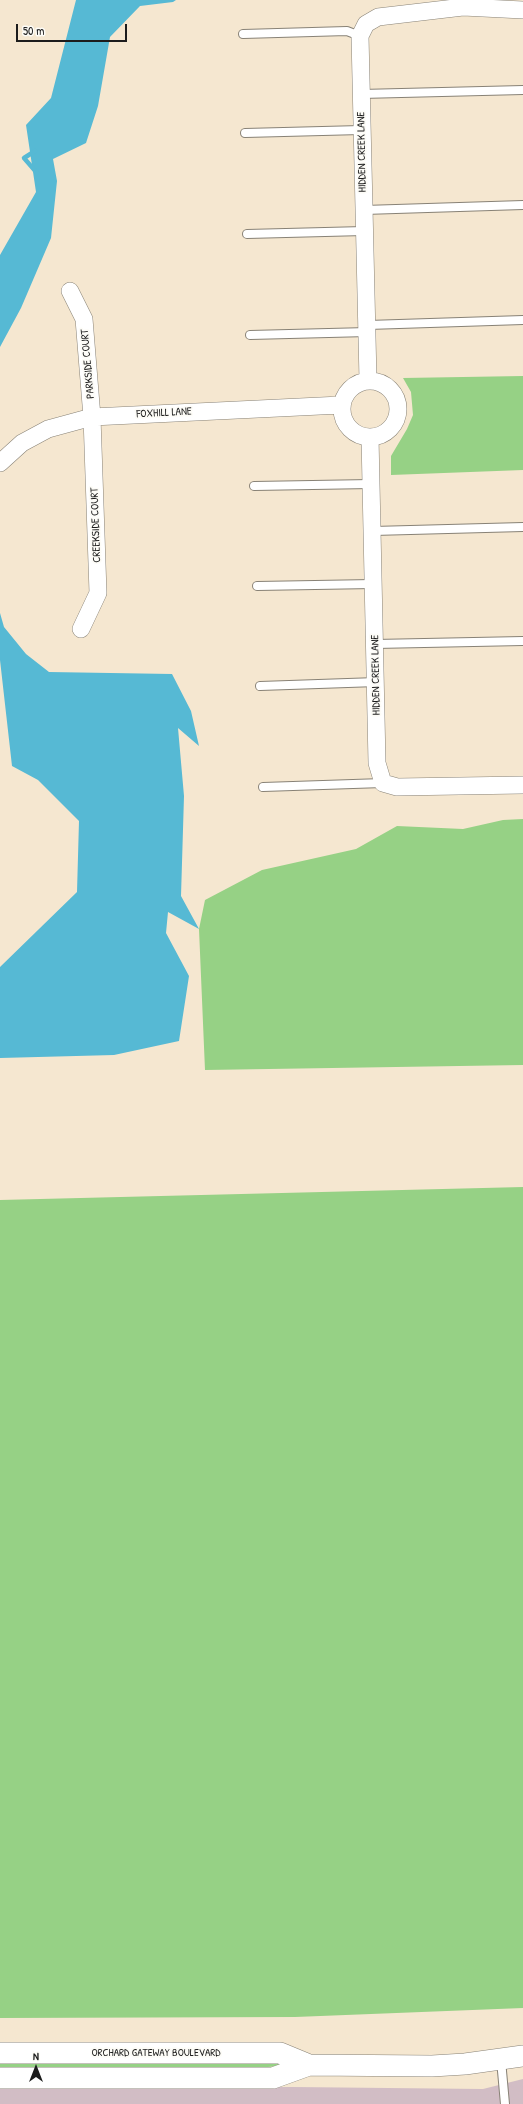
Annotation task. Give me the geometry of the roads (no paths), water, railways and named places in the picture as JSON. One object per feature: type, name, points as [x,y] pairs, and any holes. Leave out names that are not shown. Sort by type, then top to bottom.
[{"type":"street","points":[[360,36],[366,24],[378,17],[464,4],[499,4],[523,10]]},
{"type":"street","name":"HIDDEN CREEK LANE","points":[[360,36],[364,231],[368,328],[368,380]]},
{"type":"street","name":"PARKSIDE COURT","points":[[70,291],[84,319],[92,417]]},
{"type":"street","points":[[368,380],[377,381],[389,388],[397,399],[399,408],[394,425],[379,436],[360,436],[352,431],[345,423],[341,405],[350,388],[358,382],[368,380]]},
{"type":"street","name":"FOXHILL LANE","points":[[0,463],[22,443],[48,429],[92,417],[341,405]]},
{"type":"street","name":"CREEKSIDE COURT","points":[[81,628],[98,593],[92,417]]},
{"type":"street","name":"HIDDEN CREEK LANE","points":[[370,437],[378,763],[383,783]]},
{"type":"street","points":[[383,783],[397,787],[517,786]]},
{"type":"street","name":"ORCHARD GATEWAY BOULEVARD","points":[[0,2053],[280,2053],[310,2065]]},
{"type":"street","name":"ORCHARD GATEWAY BOULEVARD","points":[[0,2078],[273,2078],[310,2065],[432,2066],[465,2064],[523,2056]]},
{"type":"lane","points":[[243,34],[347,31],[360,36]]},
{"type":"lane","points":[[361,94],[523,90]]},
{"type":"lane","points":[[245,133],[362,130]]},
{"type":"lane","points":[[364,210],[523,205]]},
{"type":"lane","points":[[247,234],[364,231]]},
{"type":"lane","points":[[250,335],[523,320]]},
{"type":"lane","points":[[254,486],[371,484]]},
{"type":"lane","points":[[372,531],[523,527]]},
{"type":"lane","points":[[257,586],[373,584]]},
{"type":"lane","points":[[376,644],[523,641]]},
{"type":"lane","points":[[260,686],[377,682]]},
{"type":"lane","points":[[263,788],[383,783]]},
{"type":"lane","points":[[501,2059],[505,2104]]},
{"type":"water","points":[[76,0],[176,0],[173,2],[140,6],[110,37],[98,106],[86,143],[53,159],[57,181],[51,238],[21,308],[0,347],[0,255],[36,192],[26,125],[51,98]]},
{"type":"water","points":[[0,613],[4,627],[26,654],[49,672],[172,674],[191,711],[199,746],[178,728],[184,796],[181,896],[199,929],[168,912],[166,933],[189,976],[179,1041],[114,1055],[0,1058],[0,967],[77,892],[79,821],[38,780],[12,766],[0,660]]},
{"type":"waterway","points":[[35,151],[24,158],[37,173]]}]
